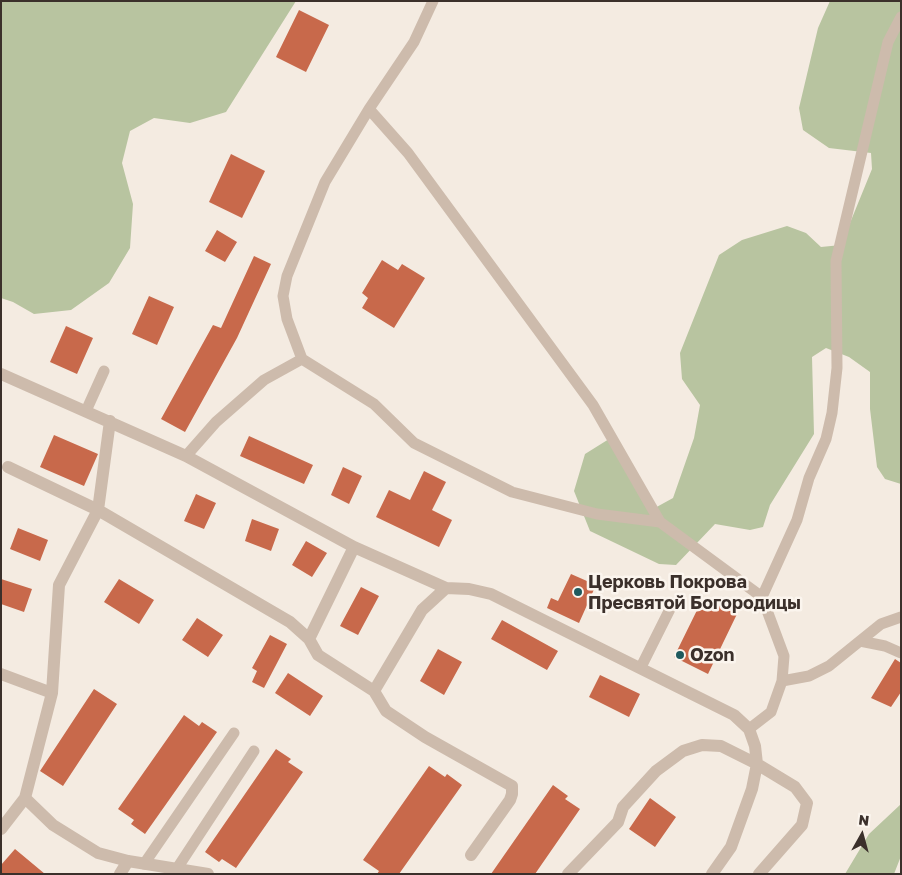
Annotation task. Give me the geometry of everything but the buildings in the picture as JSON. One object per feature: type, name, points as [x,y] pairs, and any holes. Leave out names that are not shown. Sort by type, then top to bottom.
[{"type":"street","points":[[1,374],[186,456],[354,547],[446,588],[469,589],[491,594],[641,667],[734,715],[749,729],[757,764],[752,789],[731,846],[712,874]]},
{"type":"street","points":[[1,829],[25,798],[52,693],[58,585],[98,510],[110,421]]},
{"type":"street","points":[[8,467],[98,510],[290,622],[308,639],[318,655],[374,691],[386,711],[425,737],[512,786],[510,800],[472,855]]},
{"type":"street","points":[[308,639],[354,547]]},
{"type":"street","points":[[374,691],[422,610],[446,588]]},
{"type":"street","points":[[1,674],[52,693]]},
{"type":"street","points":[[568,874],[618,822],[623,807],[656,771],[683,751],[702,745],[721,746],[757,764],[795,787],[807,803],[802,825],[759,874]]},
{"type":"street","points":[[25,798],[53,825],[98,853],[128,861],[208,874]]},
{"type":"street","points":[[120,874],[128,861]]},
{"type":"lane","points":[[433,1],[414,42],[369,109],[325,182],[287,276],[284,296],[287,319],[302,359],[374,404],[414,442],[512,492],[597,514],[660,522]]},
{"type":"lane","points":[[762,597],[797,520],[809,478],[826,439],[832,413],[837,368],[836,261],[888,42],[901,17]]},
{"type":"lane","points":[[369,109],[408,153],[593,405],[660,522],[762,597],[784,656],[782,681],[771,712],[749,729]]},
{"type":"lane","points":[[186,456],[216,422],[264,380],[302,359]]},
{"type":"lane","points":[[86,411],[104,371]]},
{"type":"lane","points":[[641,667],[673,603]]},
{"type":"lane","points":[[782,681],[808,676],[829,666],[881,624],[901,618]]},
{"type":"lane","points":[[860,641],[885,646],[901,652]]},
{"type":"lane","points":[[144,864],[234,733]]},
{"type":"lane","points":[[176,870],[254,751]]},
{"type":"green space","points":[[1,1],[296,1],[226,112],[190,123],[154,118],[130,131],[122,163],[133,204],[130,248],[109,283],[71,310],[34,314],[13,302],[1,298]]},
{"type":"green space","points":[[830,1],[901,1],[901,484],[885,479],[877,467],[870,409],[870,372],[849,357],[826,348],[812,357],[814,434],[770,505],[763,527],[750,530],[715,524],[676,565],[659,564],[590,531],[574,491],[585,454],[609,439],[653,509],[673,498],[694,438],[700,405],[682,379],[680,353],[719,255],[742,240],[787,226],[806,233],[821,247],[841,245],[872,169],[871,153],[829,148],[803,130],[799,108],[818,28]]},
{"type":"green space","points":[[901,804],[901,856],[894,874],[845,874],[869,834]]},
{"type":"place","name":"Церковь Покрова Пресвятой Богородицы","points":[[578,592]]},
{"type":"place","name":"Ozon","points":[[680,655]]}]
